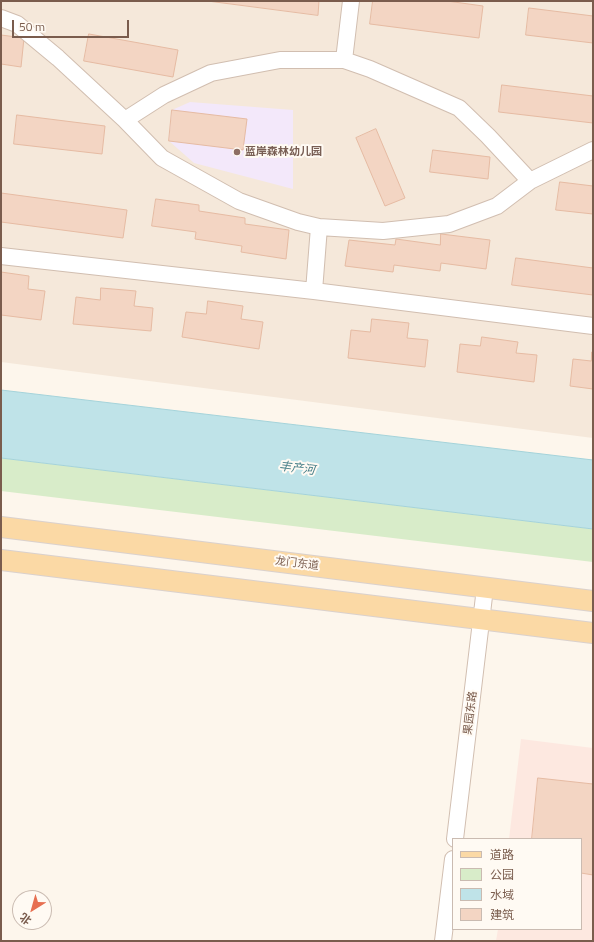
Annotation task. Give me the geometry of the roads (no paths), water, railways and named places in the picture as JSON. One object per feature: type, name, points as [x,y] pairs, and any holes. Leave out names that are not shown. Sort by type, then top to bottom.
[{"type":"main road","name":"龙门东道","points":[[1,527],[593,601]]},
{"type":"main road","points":[[1,560],[593,633]]},
{"type":"street","points":[[344,60],[351,1]]},
{"type":"street","points":[[1,18],[17,24],[58,58],[125,120],[162,158],[239,201],[298,222],[319,227],[382,231],[449,224],[497,206],[530,181],[593,150]]},
{"type":"street","points":[[125,120],[164,96],[211,73],[280,60],[344,60],[370,69],[459,108],[488,136],[530,181]]},
{"type":"street","points":[[314,291],[319,227]]},
{"type":"street","points":[[1,256],[314,291],[593,326]]},
{"type":"street","name":"果园东路","points":[[455,838],[490,588]]},
{"type":"street","name":"果园东路","points":[[464,838],[486,620]]},
{"type":"street","points":[[443,941],[452,867]]},
{"type":"street","points":[[452,941],[454,930]]},
{"type":"water","name":"丰产河","points":[[1,390],[593,460],[593,529],[1,458]]},
{"type":"place","name":"蓝岸森林幼儿园","points":[[237,152]]}]
